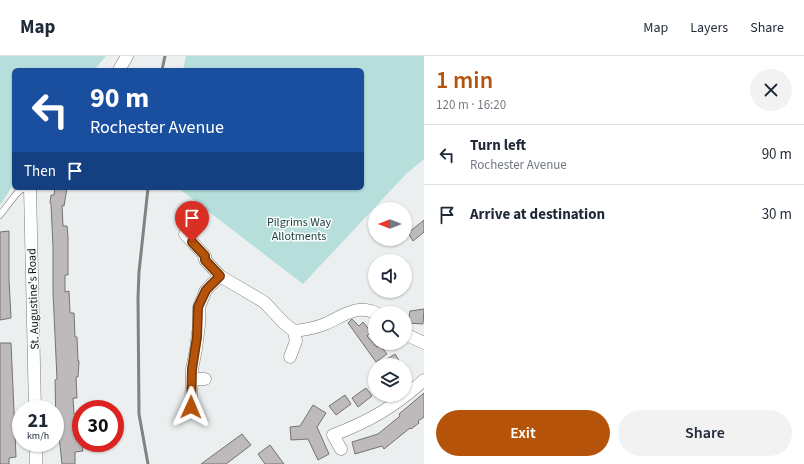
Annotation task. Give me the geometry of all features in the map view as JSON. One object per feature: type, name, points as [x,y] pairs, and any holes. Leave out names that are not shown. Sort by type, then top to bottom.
[{"type":"street","points":[[120,68],[127,56]]},
{"type":"street","name":"St. Augustine's Road","points":[[30,190],[35,400]]},
{"type":"street","points":[[185,234],[205,256],[205,260],[220,276],[264,302],[294,331],[296,341],[290,357]]},
{"type":"street","points":[[191,407],[192,380],[198,326],[198,307],[206,290],[220,276]]},
{"type":"street","points":[[294,331],[307,330],[325,324],[354,310],[364,309],[368,310]]},
{"type":"street","points":[[412,338],[424,343]]},
{"type":"street","points":[[192,380],[204,379]]},
{"type":"street","points":[[341,449],[333,436],[358,426],[394,405],[424,380]]},
{"type":"street","points":[[36,452],[36,464]]},
{"type":"lane","points":[[0,216],[21,190]]},
{"type":"green space","points":[[0,56],[106,56],[96,68],[12,68],[12,183],[11,188],[0,205]]},
{"type":"green space","name":"Pilgrims Way Allotments","points":[[186,56],[424,56],[424,159],[407,173],[380,202],[368,202],[368,215],[303,284],[181,190],[364,190],[364,68],[183,68]]},
{"type":"building","points":[[55,190],[67,190],[64,206],[62,205],[63,226],[67,226],[68,237],[68,275],[65,275],[65,292],[69,291],[70,313],[74,313],[75,337],[77,337],[79,361],[78,377],[76,377],[77,398],[73,398],[72,400],[72,452],[75,452],[75,464],[62,464],[61,452],[64,452],[64,400],[55,400],[55,380],[57,379],[53,292],[53,247],[50,203],[51,195],[54,195]]},
{"type":"building","points":[[424,220],[424,232],[413,241],[412,230]]},
{"type":"building","points":[[9,231],[11,318],[0,320],[0,232]]},
{"type":"building","points":[[424,309],[423,324],[412,323],[412,311]]},
{"type":"building","points":[[352,319],[359,326],[363,322],[368,328],[368,350],[384,350],[387,354],[382,358],[373,358],[348,323]]},
{"type":"building","points":[[0,343],[11,343],[14,400],[12,400],[12,452],[16,452],[16,457],[9,458],[9,464],[0,464]]},
{"type":"building","points":[[395,354],[398,358],[388,358]]},
{"type":"building","points":[[366,388],[368,391],[368,399],[358,407],[352,398]]},
{"type":"building","points":[[424,393],[424,417],[418,421],[419,423],[411,429],[410,428],[384,449],[382,446],[355,454],[352,442],[378,434],[400,416],[399,414]]},
{"type":"building","points":[[345,395],[351,404],[336,415],[329,406]]},
{"type":"building","points":[[313,405],[326,413],[317,427],[329,454],[318,460],[308,439],[291,440],[290,427],[300,426]]},
{"type":"building","points":[[242,434],[251,445],[226,464],[201,464]]},
{"type":"building","points":[[270,445],[284,464],[265,464],[258,454]]},
{"type":"railway","points":[[162,68],[165,56]]},
{"type":"railway","points":[[148,190],[139,272],[138,298],[139,414],[148,464]]},
{"type":"route","points":[[191,407],[192,369],[196,349],[198,307],[206,290],[220,276],[205,260],[205,256],[192,242]]}]
